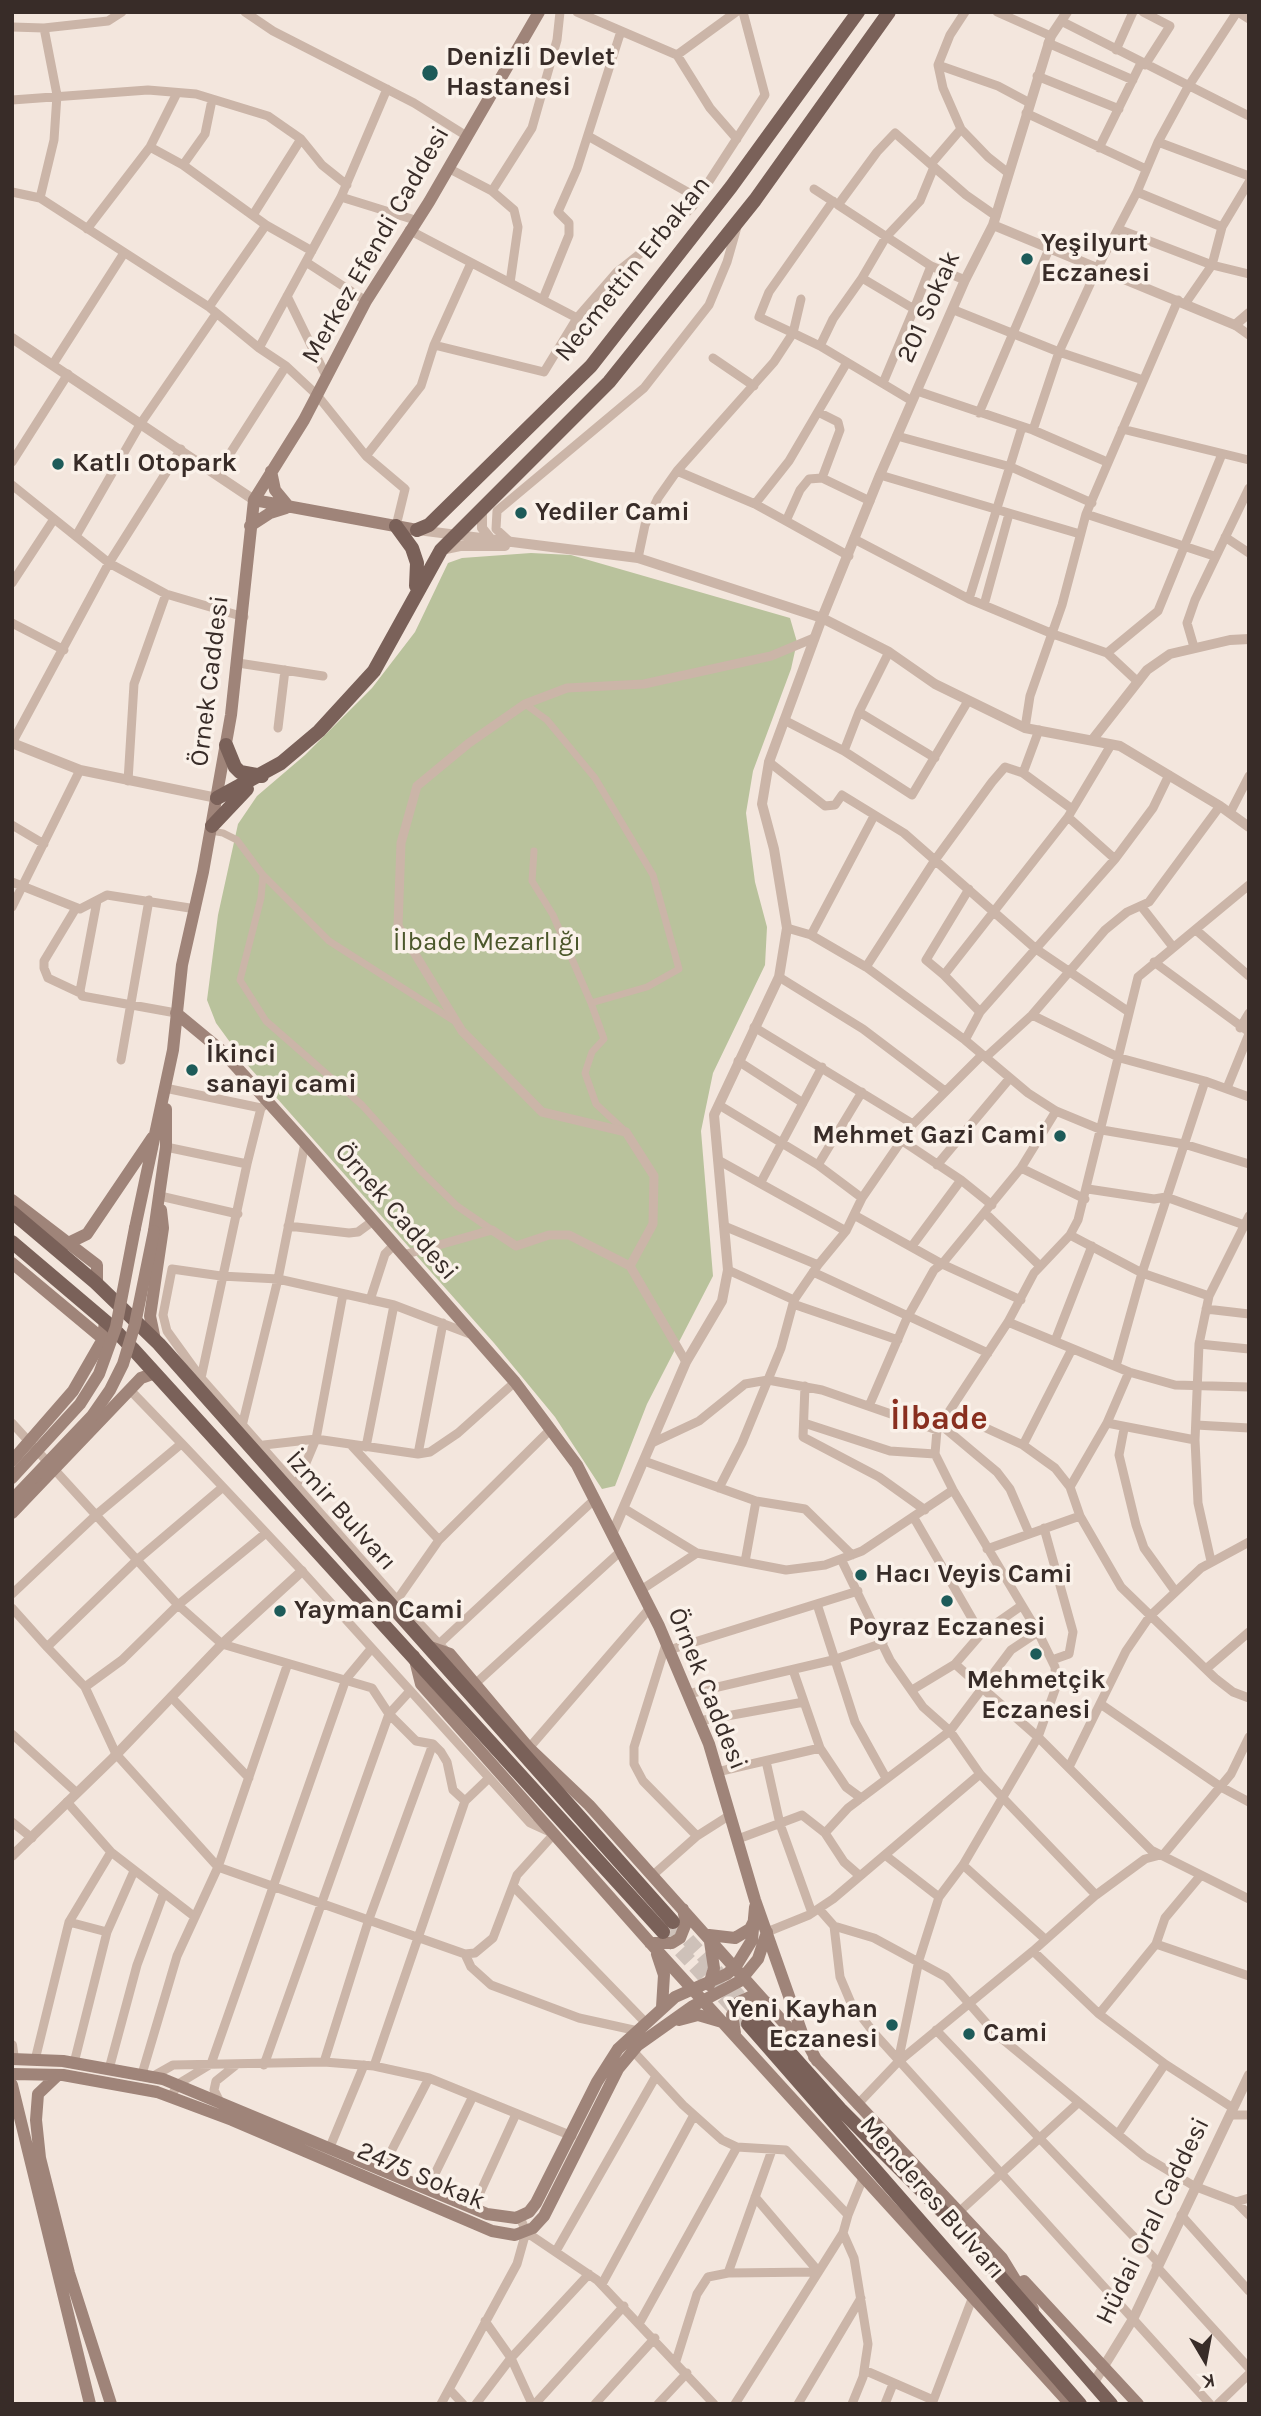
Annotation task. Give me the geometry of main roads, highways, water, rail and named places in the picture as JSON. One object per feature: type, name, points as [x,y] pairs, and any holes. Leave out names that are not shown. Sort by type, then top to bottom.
[{"type":"main road","name":"Merkez Efendi Caddesi","points":[[254,500],[317,396],[366,301],[539,12]]},
{"type":"main road","name":"Necmettin Erbakan","points":[[417,530],[429,525],[591,366],[732,187],[858,12]]},
{"type":"main road","name":"Necmettin Erbakan","points":[[262,776],[319,731],[374,671],[440,550],[609,382],[738,221],[889,12]]},
{"type":"main road","points":[[271,471],[275,490],[290,507]]},
{"type":"main road","points":[[254,500],[417,530]]},
{"type":"main road","name":"Örnek Caddesi","points":[[254,500],[244,617],[226,745],[196,909],[182,965],[176,1013],[222,1051],[264,1106],[304,1143],[515,1382],[577,1465],[650,1608],[699,1721],[755,1900],[802,2033],[817,2061]]},
{"type":"main road","points":[[250,526],[270,513],[290,507]]},
{"type":"main road","points":[[396,526],[412,548],[417,564],[416,591]]},
{"type":"main road","points":[[226,745],[235,767],[240,772],[262,776]]},
{"type":"main road","points":[[217,798],[262,776]]},
{"type":"main road","points":[[211,829],[262,776]]},
{"type":"main road","points":[[12,1478],[79,1404],[99,1374],[116,1327],[165,1088],[176,1013]]},
{"type":"main road","points":[[12,1500],[92,1416],[110,1390],[123,1364],[135,1324],[159,1199],[166,1146],[165,1088]]},
{"type":"main road","points":[[12,1200],[63,1246],[79,1239],[94,1226],[156,1132]]},
{"type":"main road","points":[[155,1340],[150,1316],[163,1228],[159,1199]]},
{"type":"main road","name":"İzmir Bulvarı","points":[[12,1212],[63,1246],[97,1284],[155,1340],[434,1645],[668,1927],[414,1656],[155,1373],[105,1321],[12,1242]]},
{"type":"main road","points":[[12,1263],[103,1339]]},
{"type":"main road","points":[[12,1461],[73,1391],[103,1339],[105,1321]]},
{"type":"main road","points":[[12,1513],[145,1375],[155,1373]]},
{"type":"main road","points":[[434,1645],[450,1654],[529,1748],[589,1805],[709,1935],[736,1972],[769,2004],[857,2105],[960,2211],[1138,2404]]},
{"type":"main road","points":[[414,1656],[421,1684],[972,2300],[1071,2403]]},
{"type":"main road","points":[[709,1935],[735,1938],[750,1930],[754,1923],[755,1900]]},
{"type":"main road","points":[[662,2025],[720,1992],[736,1972],[752,1940],[755,1900]]},
{"type":"main road","points":[[652,1945],[672,1943],[680,1938],[686,1923],[682,1907]]},
{"type":"main road","points":[[736,1972],[758,1959],[767,1932]]},
{"type":"main road","points":[[704,2000],[714,1968],[709,1935]]},
{"type":"main road","points":[[652,1945],[664,1975],[662,2007]]},
{"type":"main road","name":"2475 Sokak","points":[[13,2059],[74,2063],[146,2075],[178,2084],[473,2208],[500,2217],[520,2217],[536,2203],[597,2082],[618,2049],[662,2007],[693,1988],[736,1972]]},
{"type":"main road","points":[[720,1992],[730,2028]]},
{"type":"main road","points":[[730,2028],[732,2015],[739,2003],[752,1997],[769,2004]]},
{"type":"main road","points":[[662,2025],[698,2015],[716,2019],[730,2028]]},
{"type":"main road","name":"Menderes Bulvarı","points":[[1071,2403],[753,2020],[951,2220],[1111,2404]]},
{"type":"main road","name":"2475 Sokak","points":[[12,2074],[58,2075],[146,2089],[171,2097],[492,2231],[509,2235],[526,2232],[544,2216],[618,2069],[633,2051],[662,2025]]},
{"type":"main road","points":[[58,2075],[38,2094],[36,2120],[40,2158],[69,2273],[111,2404]]},
{"type":"main road","points":[[12,2084],[90,2404]]},
{"type":"main road","points":[[1003,2260],[1040,2322]]},
{"type":"tunnel","points":[[674,1924],[757,2016]]},
{"type":"tunnel","points":[[666,1935],[748,2024]]},
{"type":"place","name":"Denizli Devlet Hastanesi","points":[[430,73]]},
{"type":"place","name":"Yeşilyurt Eczanesi","points":[[1027,259]]},
{"type":"place","name":"Katlı Otopark","points":[[58,464]]},
{"type":"place","name":"Yediler Cami","points":[[521,513]]},
{"type":"place","name":"İkinci sanayi cami","points":[[192,1070]]},
{"type":"place","name":"Mehmet Gazi Cami","points":[[1060,1136]]},
{"type":"place","name":"Hacı Veyis Cami","points":[[861,1575]]},
{"type":"place","name":"Poyraz Eczanesi","points":[[947,1601]]},
{"type":"place","name":"Yayman Cami","points":[[280,1611]]},
{"type":"place","name":"Mehmetçik Eczanesi","points":[[1036,1654]]},
{"type":"place","name":"Yeni Kayhan Eczanesi","points":[[892,2025]]},
{"type":"place","name":"Cami","points":[[969,2034]]},
{"type":"district","name":"İlbade","points":[[939,1420]]},
{"type":"park label","name":"İlbade Mezarlığı","points":[[487,943]]}]
